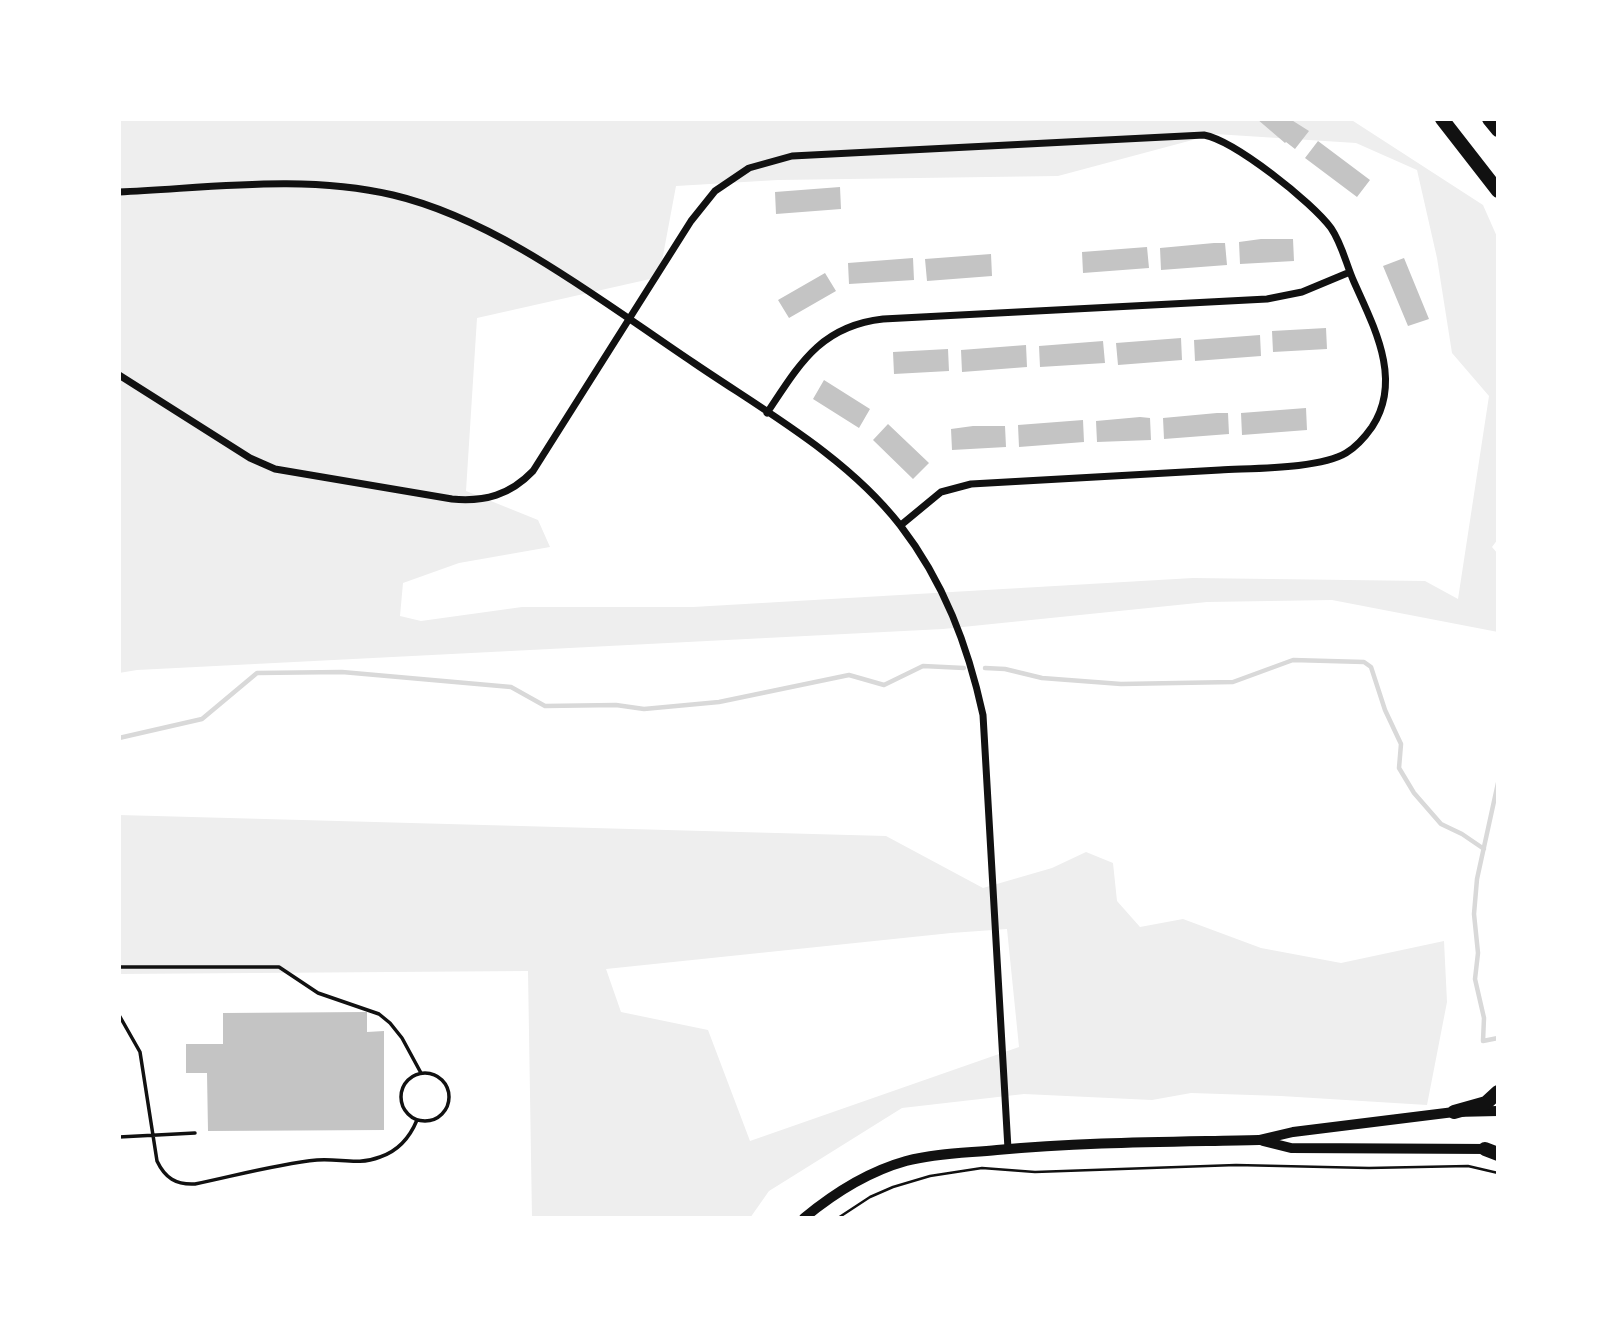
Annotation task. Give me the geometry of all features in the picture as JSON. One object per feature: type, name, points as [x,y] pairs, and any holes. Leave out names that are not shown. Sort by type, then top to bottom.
[{"type":"highway","points":[[1443,119],[1498,180]]},
{"type":"highway","points":[[1443,119],[1498,191]]},
{"type":"highway","points":[[1454,1112],[1486,1103],[1498,1093]]},
{"type":"street","points":[[119,375],[250,458],[275,469],[452,499],[481,499],[498,496],[513,489],[533,471],[697,212],[715,191],[756,165],[785,157],[908,148],[1188,134],[1209,136],[1239,149],[1322,218],[1336,236],[1383,357],[1387,384],[1378,418],[1362,440],[1347,452],[1321,461],[1260,467],[971,484],[941,492],[901,526]]},
{"type":"street","points":[[119,192],[305,183],[358,188],[394,195],[439,210],[488,233],[549,268],[628,319],[767,413],[849,472],[877,498],[926,561],[949,605],[970,662],[983,715],[1008,1149]]},
{"type":"street","points":[[767,413],[796,369],[814,349],[838,331],[859,323],[883,319],[1268,299],[1302,292],[1350,272]]},
{"type":"street","points":[[804,1218],[852,1185],[906,1161],[948,1154],[1008,1149],[1259,1140],[1293,1132],[1454,1112],[1498,1111]]},
{"type":"street","points":[[1259,1140],[1292,1149],[1494,1151]]},
{"type":"lane","points":[[119,967],[279,967],[318,993],[385,1018],[402,1038],[421,1073]]},
{"type":"lane","points":[[119,1016],[140,1052],[157,1161],[166,1175],[181,1185],[316,1160],[368,1162],[384,1156],[401,1144],[412,1133],[417,1120]]},
{"type":"lane","points":[[421,1073],[433,1074],[444,1082],[449,1093],[448,1106],[441,1116],[429,1121],[417,1120],[407,1113],[401,1102],[402,1089],[410,1079],[421,1073]]},
{"type":"lane","points":[[119,1137],[195,1133]]},
{"type":"path","points":[[838,1218],[870,1197],[893,1187],[930,1176],[982,1168],[1035,1172],[1236,1165],[1370,1168],[1468,1166],[1498,1173]]},
{"type":"shaded area","points":[[119,119],[1350,119],[1483,205],[1498,239],[1498,539],[1492,547],[1498,554],[1498,632],[1332,600],[1207,602],[943,629],[119,673]],"holes":[[[1215,134],[1356,143],[1417,170],[1437,258],[1452,353],[1489,396],[1458,599],[1425,581],[1193,578],[693,607],[522,607],[421,621],[400,616],[403,583],[459,563],[550,547],[538,520],[466,491],[477,318],[659,277],[676,186],[778,180],[1058,176]]]},
{"type":"shaded area","points":[[119,815],[886,836],[983,888],[1052,868],[1086,852],[1113,863],[1117,901],[1140,927],[1183,919],[1261,948],[1341,963],[1444,941],[1447,1002],[1427,1105],[1191,1093],[1152,1100],[1024,1094],[902,1108],[769,1191],[750,1218],[532,1218],[528,971],[119,974]],"holes":[[[1007,929],[1019,1047],[750,1141],[708,1030],[621,1012],[606,969]]]},
{"type":"building","points":[[1257,119],[1290,119],[1309,131],[1295,149]]},
{"type":"building","points":[[1318,141],[1370,180],[1357,197],[1305,158]]},
{"type":"building","points":[[840,187],[841,209],[776,214],[775,192]]},
{"type":"building","points":[[1293,239],[1294,261],[1240,264],[1239,242]]},
{"type":"building","points":[[1225,243],[1227,265],[1161,270],[1160,248]]},
{"type":"building","points":[[1147,247],[1149,268],[1083,273],[1082,252]]},
{"type":"building","points":[[991,254],[992,276],[927,281],[925,259]]},
{"type":"building","points":[[913,258],[914,280],[849,284],[848,263]]},
{"type":"building","points":[[1404,258],[1429,319],[1408,326],[1383,266]]},
{"type":"building","points":[[825,273],[836,291],[789,318],[778,300]]},
{"type":"building","points":[[1326,328],[1327,349],[1273,352],[1272,331]]},
{"type":"building","points":[[1260,335],[1261,356],[1195,361],[1194,340]]},
{"type":"building","points":[[1181,338],[1182,360],[1118,365],[1116,343]]},
{"type":"building","points":[[1103,341],[1105,363],[1040,367],[1039,346]]},
{"type":"building","points":[[1026,345],[1027,367],[962,372],[961,350]]},
{"type":"building","points":[[948,349],[949,371],[894,374],[893,352]]},
{"type":"building","points":[[824,380],[870,409],[859,428],[813,399]]},
{"type":"building","points":[[1306,408],[1307,430],[1242,435],[1241,413]]},
{"type":"building","points":[[1228,413],[1229,434],[1164,439],[1163,418]]},
{"type":"building","points":[[1150,418],[1151,440],[1097,442],[1096,421]]},
{"type":"building","points":[[1083,420],[1084,442],[1019,447],[1018,425]]},
{"type":"building","points":[[888,424],[929,463],[913,479],[873,440]]},
{"type":"building","points":[[1005,426],[1006,447],[952,450],[951,429]]},
{"type":"building","points":[[367,1012],[367,1032],[384,1031],[384,1130],[208,1131],[207,1073],[186,1073],[186,1044],[223,1044],[223,1013]]},
{"type":"waterway","points":[[985,668],[1005,669],[1042,678],[1121,684],[1233,682],[1293,660],[1364,662],[1371,667],[1385,710],[1401,744],[1399,768],[1414,793],[1441,824],[1484,849]]},
{"type":"waterway","points":[[119,738],[202,719],[257,673],[342,672],[511,687],[545,706],[616,705],[644,709],[719,702],[849,675],[884,685],[923,666],[964,668]]},
{"type":"waterway","points":[[1498,783],[1477,879],[1474,914],[1478,953],[1475,979],[1484,1018],[1483,1041],[1498,1038]]}]
